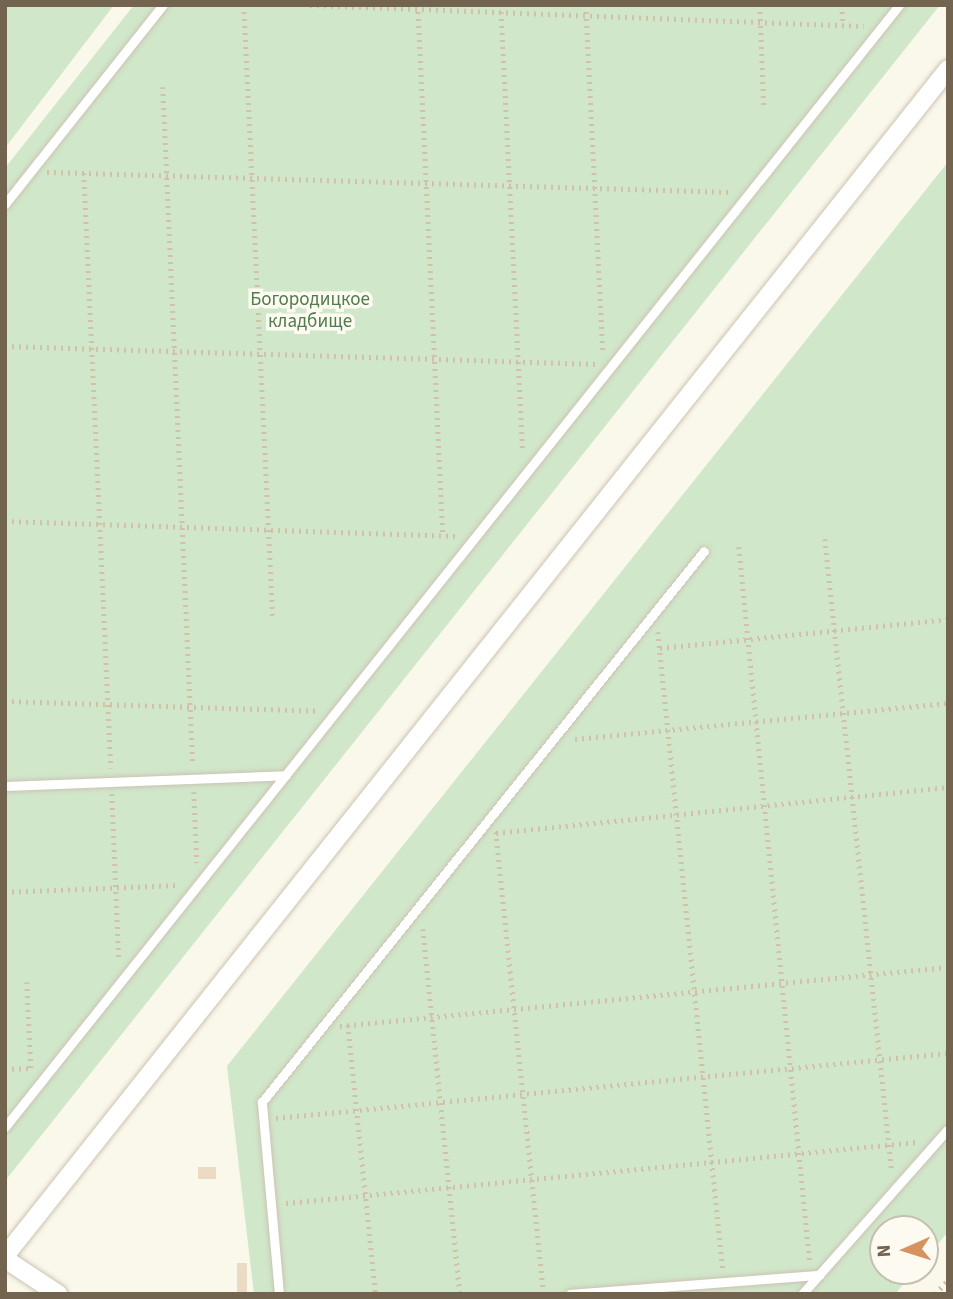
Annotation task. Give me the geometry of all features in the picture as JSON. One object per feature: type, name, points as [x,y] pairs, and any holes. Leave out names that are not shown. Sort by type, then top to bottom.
[{"type":"street","points":[[58,1294],[5,1257],[948,69]]},
{"type":"lane","points":[[5,204],[163,5]]},
{"type":"lane","points":[[5,1127],[899,5]]},
{"type":"lane","points":[[279,1294],[262,1102],[704,551]]},
{"type":"lane","points":[[5,786],[286,775]]},
{"type":"lane","points":[[803,1294],[815,1275],[894,1194],[948,1129]]},
{"type":"lane","points":[[570,1294],[815,1275]]},
{"type":"path","points":[[244,5],[273,620]]},
{"type":"path","points":[[310,5],[882,26]]},
{"type":"path","points":[[501,5],[523,453]]},
{"type":"path","points":[[5,346],[603,364],[586,5]]},
{"type":"path","points":[[760,5],[764,109]]},
{"type":"path","points":[[842,5],[843,26]]},
{"type":"path","points":[[418,7],[443,536]]},
{"type":"path","points":[[5,892],[198,885],[163,86]]},
{"type":"path","points":[[31,171],[749,193]]},
{"type":"path","points":[[84,173],[120,966]]},
{"type":"path","points":[[5,522],[476,537]]},
{"type":"path","points":[[825,538],[894,1194]]},
{"type":"path","points":[[739,547],[799,1155],[815,1275]]},
{"type":"path","points":[[656,611],[724,1282]]},
{"type":"path","points":[[659,648],[948,619]]},
{"type":"path","points":[[5,701],[336,711]]},
{"type":"path","points":[[575,739],[948,703]]},
{"type":"path","points":[[496,833],[948,787]]},
{"type":"path","points":[[494,813],[544,1294]]},
{"type":"path","points":[[423,929],[460,1294]]},
{"type":"path","points":[[321,1028],[948,967]]},
{"type":"path","points":[[27,982],[31,1068]]},
{"type":"path","points":[[348,1025],[376,1294]]},
{"type":"path","points":[[264,1119],[948,1053]]},
{"type":"path","points":[[5,1069],[53,1067]]},
{"type":"path","points":[[271,1204],[533,1182],[938,1140]]},
{"type":"path","points":[[935,1294],[948,1280]]},
{"type":"green space","points":[[5,5],[114,5],[5,148]]},
{"type":"green space","name":"Богородицкое кладбище","points":[[134,5],[940,5],[5,1181],[5,168]]},
{"type":"green space","points":[[948,162],[948,1232],[939,1243],[939,1215],[869,1215],[869,1285],[903,1285],[895,1294],[254,1294],[227,1066]]},
{"type":"building","points":[[198,1167],[216,1167],[216,1179],[198,1179]]},
{"type":"building","points":[[237,1263],[247,1263],[247,1294],[237,1294]]}]
